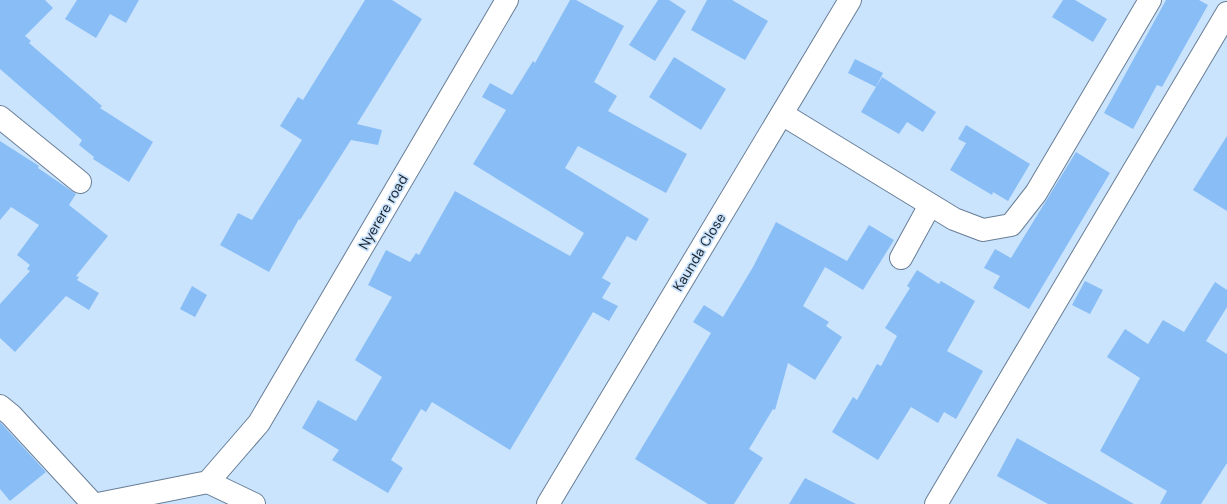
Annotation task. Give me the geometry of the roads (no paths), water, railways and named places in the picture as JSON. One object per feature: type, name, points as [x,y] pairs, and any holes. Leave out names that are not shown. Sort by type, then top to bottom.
[{"type":"street","name":"Nyerere road","points":[[208,482],[259,423],[507,0]]},
{"type":"street","name":"Kaunda Close","points":[[548,504],[850,0]]},
{"type":"street","points":[[782,114],[954,219],[983,230],[1011,225],[1036,193],[1150,0]]},
{"type":"street","points":[[936,504],[1227,13]]},
{"type":"street","points":[[0,117],[80,182]]},
{"type":"street","points":[[901,258],[930,205]]},
{"type":"street","points":[[0,406],[11,415],[93,504]]},
{"type":"street","points":[[98,504],[208,482],[254,504]]}]
